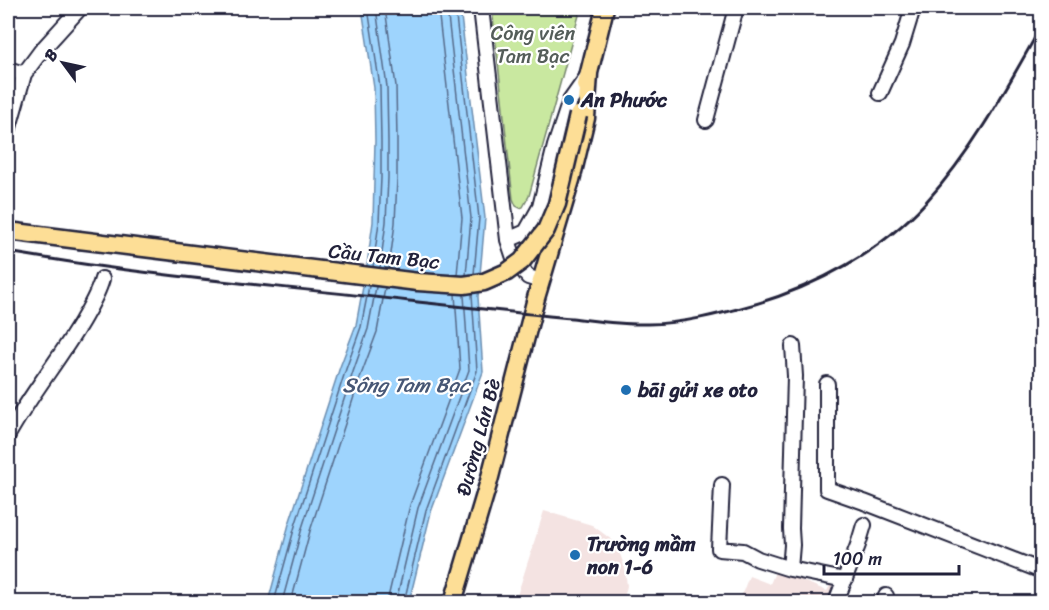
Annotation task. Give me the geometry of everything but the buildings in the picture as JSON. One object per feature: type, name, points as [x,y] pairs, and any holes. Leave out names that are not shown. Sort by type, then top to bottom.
[{"type":"main road","points":[[589,74],[604,8]]},
{"type":"main road","name":"Cầu Tam Bạc","points":[[8,231],[418,282],[464,285],[484,282],[507,272],[522,261],[546,230],[557,204],[589,74]]},
{"type":"main road","name":"Đường Lán Bè","points":[[453,603],[489,481],[541,281],[571,180],[586,118],[589,74]]},
{"type":"street","points":[[8,131],[24,74],[41,51],[80,8]]},
{"type":"street","points":[[481,8],[508,240],[514,258],[528,277],[541,281]]},
{"type":"street","points":[[706,120],[736,8]]},
{"type":"street","points":[[880,93],[902,44],[913,8]]},
{"type":"street","points":[[8,69],[24,74]]},
{"type":"street","points":[[508,240],[526,232],[540,207],[555,146],[570,101],[589,74]]},
{"type":"street","points":[[8,435],[22,409],[68,345],[99,291],[102,279]]},
{"type":"street","points":[[790,569],[795,376],[793,346]]},
{"type":"street","points":[[827,384],[826,489],[1041,571]]},
{"type":"street","points":[[722,485],[719,549],[743,551],[758,559],[790,569],[845,580]]},
{"type":"street","points":[[836,603],[864,525]]},
{"type":"shaded area","name":"Trường mầm non 1-6","points":[[544,511],[592,525],[616,543],[625,568],[627,586],[623,602],[515,602]]},
{"type":"shaded area","points":[[776,570],[827,591],[830,585],[838,588],[832,602],[748,602],[740,599],[749,576],[770,584]]},
{"type":"green space","name":"Công viên Tam Bạc","points":[[492,8],[581,8],[529,196],[520,208],[516,206],[513,199]]},
{"type":"water","name":"Sông Tam Bạc","points":[[362,8],[460,8],[485,218],[478,297],[483,372],[431,512],[409,602],[268,602],[289,524],[356,325],[367,265],[373,222],[374,88]]},
{"type":"railway","points":[[8,252],[169,275],[610,322],[661,324],[701,318],[800,288],[846,265],[889,237],[926,202],[975,139],[1042,25]]},
{"type":"place","name":"An Phước","points":[[569,100]]},
{"type":"place","name":"bãi gửi xe oto","points":[[626,390]]},
{"type":"place","name":"Trường mầm non 1-6","points":[[575,555]]}]
